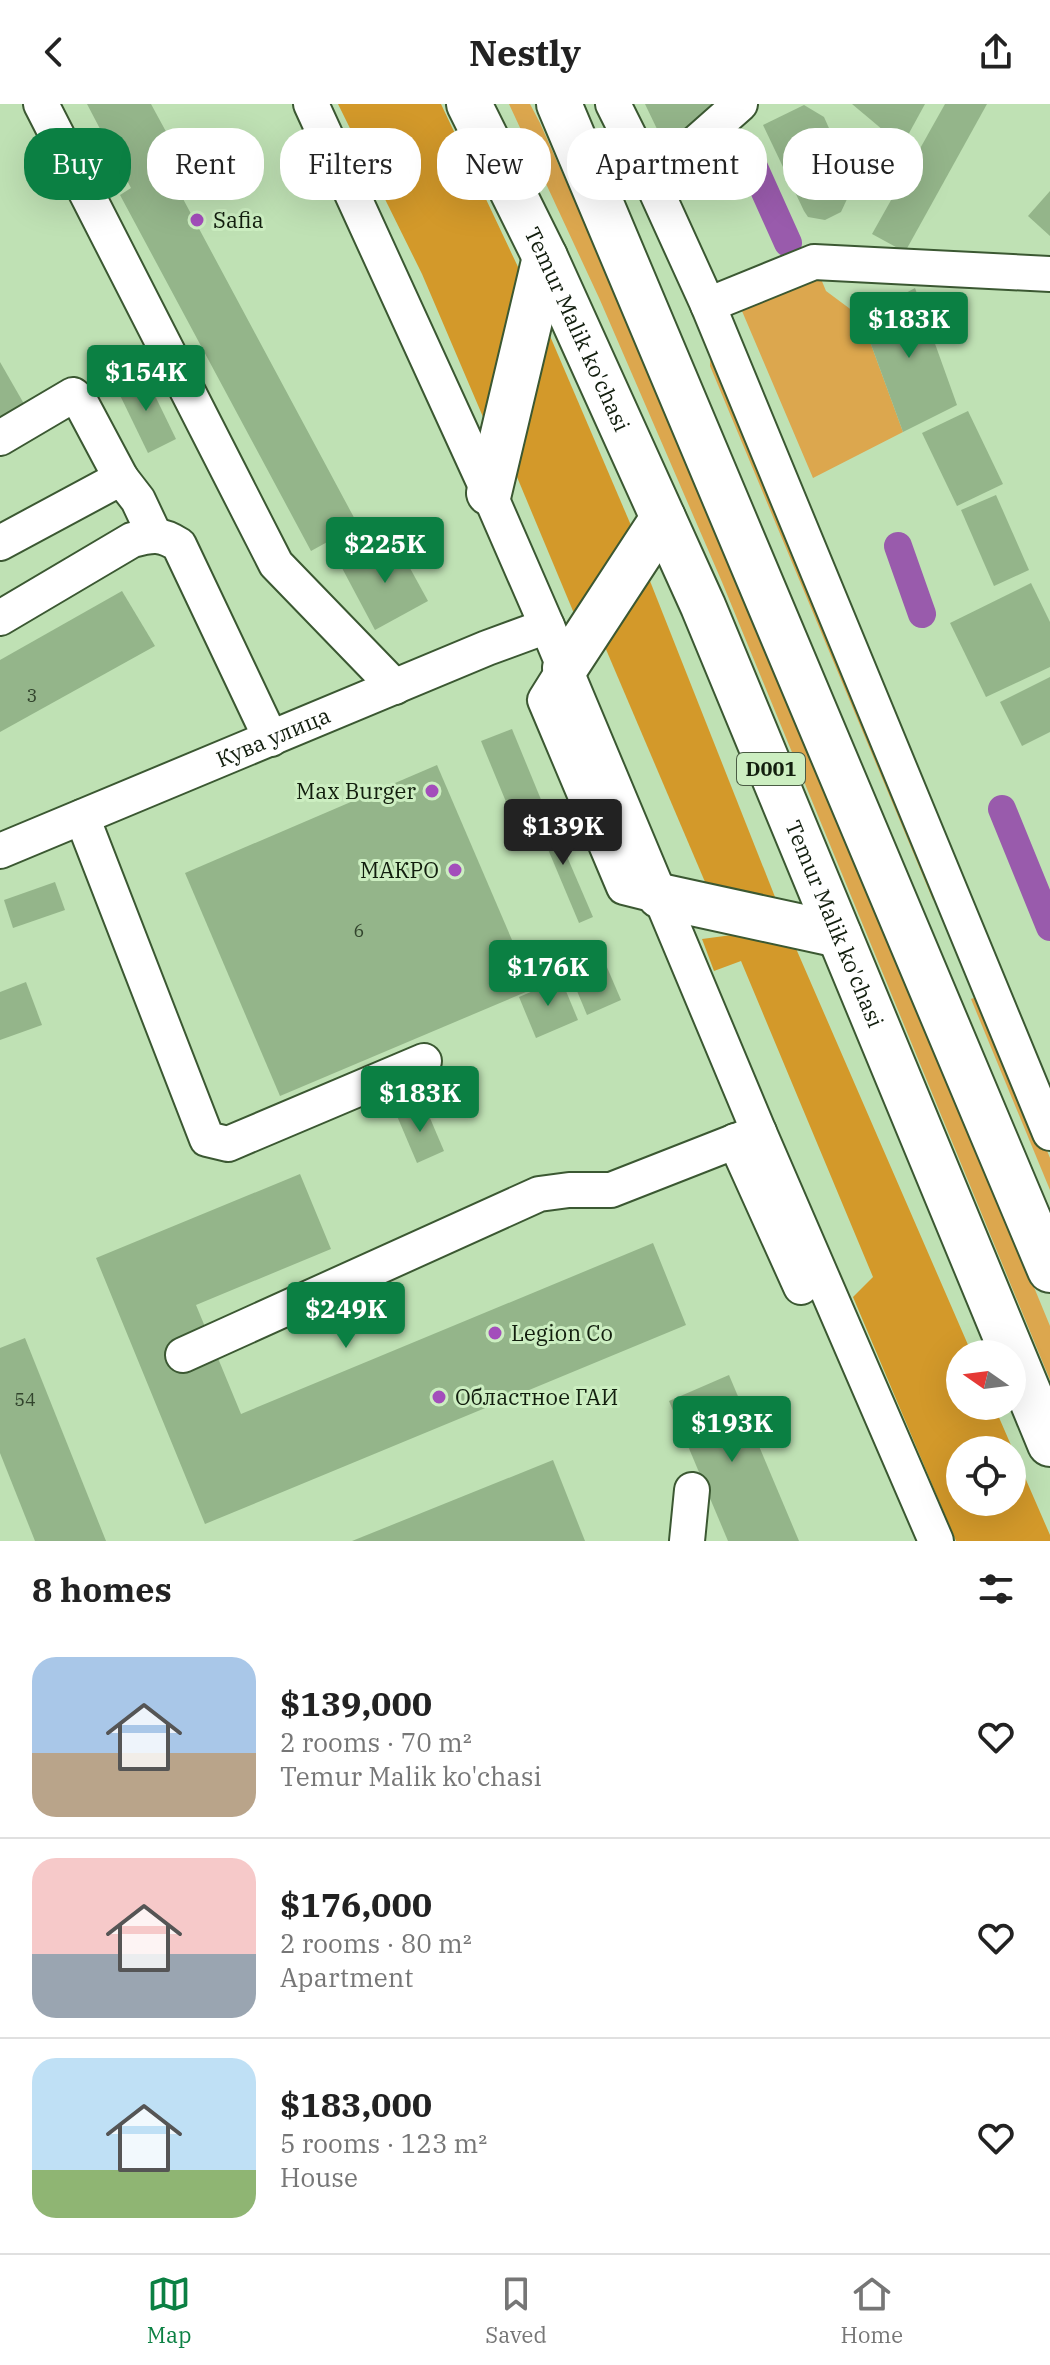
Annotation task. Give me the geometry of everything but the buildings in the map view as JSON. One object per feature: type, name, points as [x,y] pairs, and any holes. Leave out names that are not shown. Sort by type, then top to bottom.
[{"type":"highway","name":"Temur Malik ko'chasi","points":[[469,104],[545,257],[703,606],[1050,1444]]},
{"type":"highway","name":"D001","points":[[559,104],[1050,1270]]},
{"type":"highway","points":[[489,493],[545,257]]},
{"type":"highway","points":[[565,668],[663,518]]},
{"type":"highway","points":[[660,896],[839,935]]},
{"type":"street","points":[[41,104],[276,564],[395,687]]},
{"type":"street","points":[[311,104],[489,493],[660,896],[801,1287]]},
{"type":"street","points":[[613,104],[625,128]]},
{"type":"street","points":[[713,128],[740,104]]},
{"type":"street","points":[[660,200],[708,305],[1050,1133]]},
{"type":"street","points":[[708,305],[814,262],[1050,274]]},
{"type":"street","points":[[0,438],[73,395],[80,401],[121,478],[138,500],[154,534]]},
{"type":"street","points":[[0,543],[121,478]]},
{"type":"street","points":[[0,618],[132,540],[154,534],[165,536],[179,545],[271,739]]},
{"type":"street","name":"Кува улица","points":[[0,851],[547,626]]},
{"type":"street","points":[[82,817],[207,1139],[228,1144],[424,1061]]},
{"type":"street","points":[[183,1355],[539,1194],[611,1190],[747,1137]]},
{"type":"street","points":[[747,1137],[936,1541]]},
{"type":"street","points":[[687,1541],[692,1490]]},
{"type":"shaded area","points":[[338,104],[441,104],[452,128],[437,128],[437,200],[486,200],[527,286],[489,431],[422,274],[385,200],[421,200],[421,128],[350,128]]},
{"type":"shaded area","points":[[509,104],[530,104],[542,128],[520,128]]},
{"type":"shaded area","points":[[551,148],[567,184],[567,200],[574,200],[743,581],[1050,1326],[1050,1380],[722,582],[551,194]]},
{"type":"shaded area","points":[[819,274],[826,291],[861,317],[903,432],[813,478],[739,304]]},
{"type":"shaded area","points":[[547,329],[633,530],[578,623],[512,465]]},
{"type":"shaded area","points":[[711,333],[946,895],[933,900],[710,366]]},
{"type":"shaded area","points":[[648,576],[777,902],[711,896],[602,640]]},
{"type":"shaded area","points":[[747,933],[791,937],[966,1340],[946,1340],[946,1420],[1000,1420],[1007,1436],[946,1436],[946,1516],[1026,1516],[1026,1480],[1050,1541],[956,1541],[853,1297],[873,1277],[741,961],[714,971],[702,939]]},
{"type":"shaded area","points":[[984,994],[1050,1158],[1050,1190],[971,999]]},
{"type":"waterway","points":[[767,196],[788,243]]},
{"type":"waterway","points":[[898,546],[922,614]]},
{"type":"waterway","points":[[1002,809],[1050,927]]},
{"type":"place","name":"Safia","points":[[197,220]]},
{"type":"place","name":"Max Burger","points":[[432,791]]},
{"type":"place","name":"МАКРО","points":[[455,870]]},
{"type":"place","name":"Legion Co","points":[[495,1333]]},
{"type":"place","name":"Областное ГАИ","points":[[439,1397]]}]
